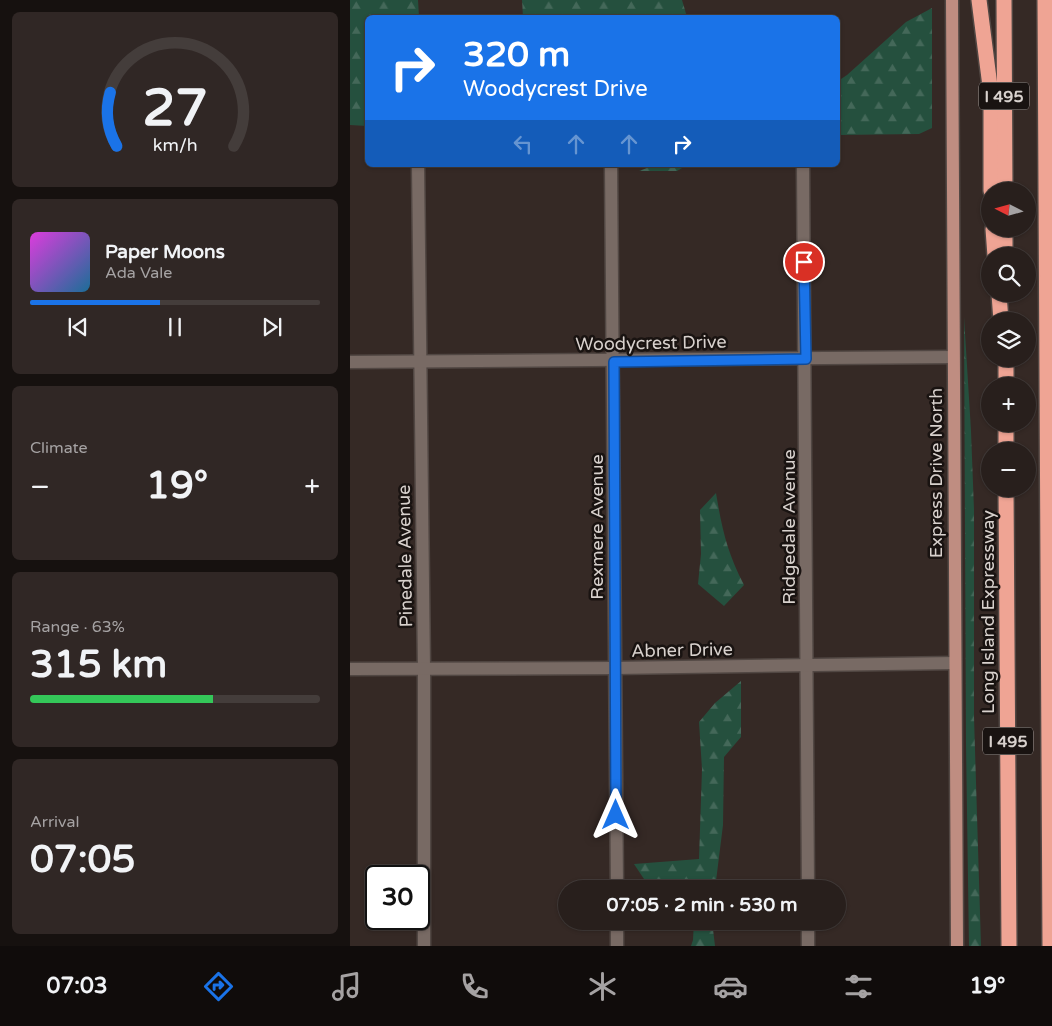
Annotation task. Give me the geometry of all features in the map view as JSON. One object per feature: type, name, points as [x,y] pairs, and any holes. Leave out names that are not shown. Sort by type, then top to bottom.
[{"type":"highway","points":[[979,0],[991,94],[991,182]]},
{"type":"highway","name":"I 495","points":[[1004,0],[1005,182]]},
{"type":"highway","name":"I 495","points":[[1045,0],[1050,946]]},
{"type":"highway","points":[[1047,334],[1052,266]]},
{"type":"highway","name":"Long Island Expressway","points":[[1006,497],[1009,946]]},
{"type":"main road","name":"Express Drive North","points":[[952,0],[957,946]]},
{"type":"street","name":"Pinedale Avenue","points":[[418,167],[424,668],[424,946]]},
{"type":"street","name":"Rexmere Avenue","points":[[611,167],[617,880]]},
{"type":"street","name":"Ridgedale Avenue","points":[[803,167],[806,359],[808,880]]},
{"type":"street","name":"Woodycrest Drive","points":[[350,362],[614,362],[953,358]]},
{"type":"street","name":"Abner Drive","points":[[350,669],[615,668],[955,663]]},
{"type":"street","points":[[617,930],[617,946]]},
{"type":"street","points":[[808,930],[808,946]]},
{"type":"green space","points":[[350,0],[418,0],[419,15],[365,15],[365,126],[350,125]]},
{"type":"green space","points":[[522,0],[682,0],[686,15],[523,15]]},
{"type":"green space","points":[[932,8],[932,128],[919,134],[840,135],[840,80],[906,22]]},
{"type":"green space","points":[[650,167],[684,167],[677,171],[639,171]]},
{"type":"green space","points":[[964,317],[974,510],[974,717],[981,946],[969,946]]},
{"type":"green space","points":[[716,493],[726,540],[733,562],[744,585],[724,606],[698,584],[701,554],[700,510]]},
{"type":"green space","points":[[741,681],[741,737],[724,757],[723,825],[716,880],[645,880],[634,864],[699,859],[702,769],[699,722],[715,703]]},
{"type":"green space","points":[[694,930],[713,930],[715,946],[691,946]]},
{"type":"route","points":[[616,815],[614,362],[806,359],[804,262]]}]
